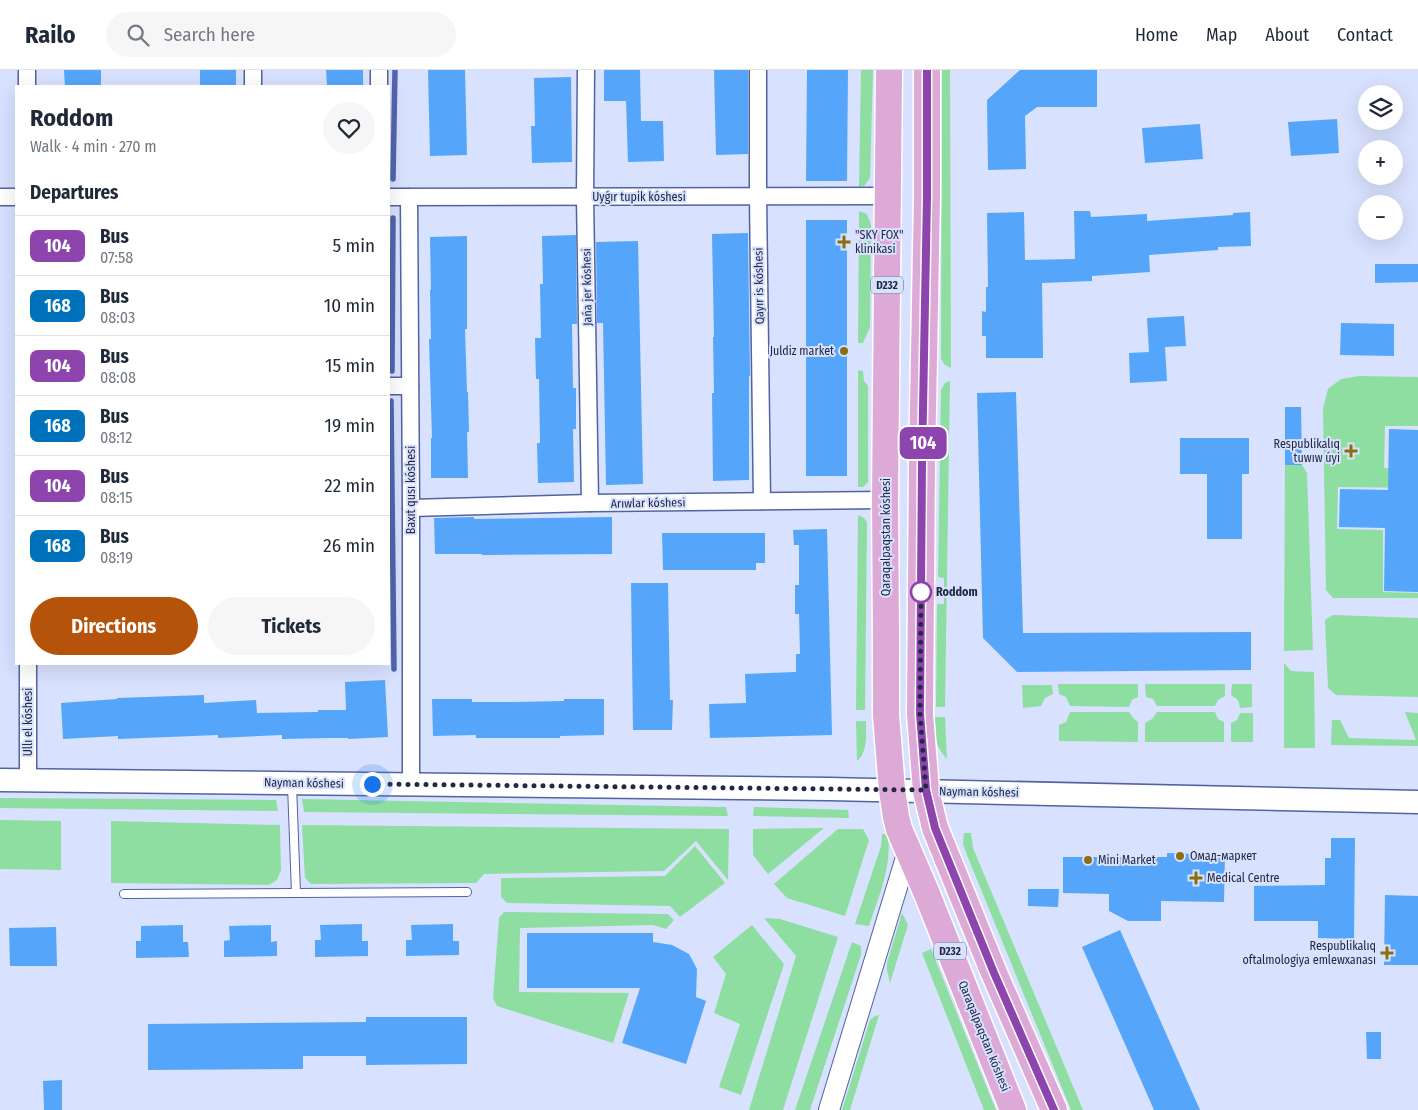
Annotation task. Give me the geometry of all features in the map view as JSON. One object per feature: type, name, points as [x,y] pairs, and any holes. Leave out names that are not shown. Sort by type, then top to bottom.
[{"type":"main road","name":"Qaraqalpaqstan kóshesi","points":[[889,70],[886,715],[892,790],[896,817],[908,851],[1013,1110]]},
{"type":"main road","name":"D232","points":[[927,70],[920,704],[926,790],[935,828],[994,973],[1054,1110]]},
{"type":"main road","name":"Nayman kóshesi","points":[[0,780],[926,790],[1418,802]]},
{"type":"main road","points":[[908,851],[941,842]]},
{"type":"street","points":[[27,70],[27,85]]},
{"type":"street","points":[[252,70],[253,85]]},
{"type":"street","points":[[378,85],[379,70]]},
{"type":"street","name":"Jańa jer kóshesi","points":[[586,70],[585,197],[590,503]]},
{"type":"street","name":"Qayır is kóshesi","points":[[758,70],[762,501]]},
{"type":"street","name":"Uyǵır tupik kóshesi","points":[[390,197],[888,196]]},
{"type":"street","points":[[0,197],[15,197]]},
{"type":"street","name":"Baxıt qusı kóshesi","points":[[409,197],[412,508],[411,784]]},
{"type":"street","points":[[390,386],[410,386]]},
{"type":"street","name":"Arıwlar kóshesi","points":[[412,508],[590,503],[886,500]]},
{"type":"street","name":"Ullı el kóshesi","points":[[28,665],[28,780]]},
{"type":"street","points":[[829,1110],[908,851]]},
{"type":"lane","points":[[292,783],[296,893]]},
{"type":"lane","points":[[124,894],[467,892]]},
{"type":"green space","points":[[861,70],[873,70],[870,178],[864,186],[859,187]]},
{"type":"green space","points":[[942,70],[950,70],[951,368],[945,365],[941,359]]},
{"type":"green space","points":[[859,211],[867,214],[871,225],[870,327],[863,343],[858,343]]},
{"type":"green space","points":[[858,370],[863,371],[864,381],[868,386],[868,482],[863,487],[858,487]]},
{"type":"green space","points":[[1359,376],[1418,377],[1418,426],[1385,426],[1384,468],[1418,470],[1418,488],[1338,487],[1337,529],[1383,530],[1383,592],[1418,593],[1418,598],[1333,598],[1326,590],[1323,409],[1328,389],[1341,379]]},
{"type":"green space","points":[[950,381],[945,707],[936,707],[937,604],[944,604],[944,578],[938,577],[941,390],[945,383]]},
{"type":"green space","points":[[1285,465],[1302,465],[1307,473],[1313,650],[1284,651]]},
{"type":"green space","points":[[858,515],[867,522],[865,710],[856,710]]},
{"type":"green space","points":[[1333,615],[1418,618],[1418,697],[1336,695],[1328,688],[1325,620]]},
{"type":"green space","points":[[1284,663],[1291,671],[1314,672],[1315,748],[1284,748]]},
{"type":"green space","points":[[1058,684],[1138,684],[1138,697],[1132,700],[1129,707],[1070,706],[1066,697],[1059,694]]},
{"type":"green space","points":[[1145,684],[1225,684],[1225,696],[1218,700],[1215,706],[1157,706],[1153,699],[1146,697]]},
{"type":"green space","points":[[1232,684],[1252,684],[1252,707],[1240,708],[1238,700],[1231,695]]},
{"type":"green space","points":[[1022,685],[1052,685],[1053,694],[1045,698],[1041,706],[1023,708]]},
{"type":"green space","points":[[1070,712],[1129,712],[1138,722],[1138,742],[1059,741],[1059,725],[1066,722]]},
{"type":"green space","points":[[1157,712],[1215,712],[1218,719],[1224,722],[1224,742],[1145,742],[1145,723],[1152,719]]},
{"type":"green space","points":[[1405,712],[1418,713],[1418,746],[1331,745],[1332,720],[1340,720],[1349,738],[1416,740]]},
{"type":"green space","points":[[1240,713],[1253,713],[1253,742],[1231,742],[1231,723],[1237,720]]},
{"type":"green space","points":[[935,717],[945,717],[947,759],[937,744]]},
{"type":"green space","points":[[856,721],[866,721],[865,748],[857,761]]},
{"type":"green space","points":[[0,798],[276,800],[278,811],[0,808]]},
{"type":"green space","points":[[302,799],[726,807],[728,816],[304,812]]},
{"type":"green space","points":[[754,807],[848,810],[849,818],[753,816]]},
{"type":"green space","points":[[0,820],[61,821],[61,870],[0,869]]},
{"type":"green space","points":[[111,821],[280,825],[281,870],[277,880],[269,885],[111,883]]},
{"type":"green space","points":[[302,825],[729,829],[728,880],[696,841],[664,871],[484,874],[476,883],[311,884],[305,878]]},
{"type":"green space","points":[[824,828],[768,874],[753,855],[753,829]]},
{"type":"green space","points":[[838,829],[863,829],[869,840],[845,916],[787,898],[774,884]]},
{"type":"green space","points":[[964,833],[971,833],[973,848],[1083,1110],[1071,1110],[967,855],[963,844]]},
{"type":"green space","points":[[882,834],[888,834],[889,846],[880,892],[869,926],[855,924],[881,846]]},
{"type":"green space","points":[[695,846],[725,883],[680,917],[670,906],[507,903],[501,897],[501,878],[665,876]]},
{"type":"green space","points":[[504,912],[668,914],[674,920],[666,929],[653,925],[520,928],[519,992],[629,993],[613,1043],[497,1006],[493,998],[499,918]]},
{"type":"green space","points":[[902,913],[908,925],[890,983],[887,963]]},
{"type":"green space","points":[[764,918],[780,919],[838,937],[783,1110],[749,1110],[796,956]]},
{"type":"green space","points":[[752,925],[784,964],[741,1095],[719,1087],[740,1024],[714,1013],[726,974],[713,957]]},
{"type":"green space","points":[[852,942],[861,946],[861,955],[810,1110],[795,1110]]},
{"type":"green space","points":[[931,949],[996,1110],[984,1110],[922,953]]},
{"type":"green space","points":[[879,1015],[850,1110],[842,1110],[870,1020]]},
{"type":"building","points":[[64,70],[101,70],[101,85],[65,85]]},
{"type":"building","points":[[200,70],[236,70],[236,85],[200,85]]},
{"type":"building","points":[[326,70],[363,70],[363,85],[327,85]]},
{"type":"building","points":[[428,70],[465,70],[467,155],[430,156]]},
{"type":"building","points":[[604,70],[640,70],[641,121],[663,121],[664,161],[628,162],[626,101],[604,101]]},
{"type":"building","points":[[714,70],[748,70],[748,154],[716,155]]},
{"type":"building","points":[[807,70],[848,70],[847,181],[806,181]]},
{"type":"building","points":[[1020,70],[1097,70],[1097,107],[1037,107],[1025,116],[1026,169],[988,170],[987,100]]},
{"type":"building","points":[[571,77],[572,162],[532,163],[531,126],[535,126],[534,78]]},
{"type":"building","points":[[1337,119],[1339,153],[1291,156],[1288,122]]},
{"type":"building","points":[[1200,124],[1203,159],[1145,163],[1142,128]]},
{"type":"building","points":[[1074,211],[1090,211],[1091,217],[1147,214],[1147,221],[1233,215],[1233,213],[1250,212],[1251,246],[1218,247],[1218,250],[1149,255],[1150,272],[1092,276],[1092,281],[1042,283],[1043,358],[986,358],[986,336],[982,336],[982,311],[986,312],[986,287],[988,287],[987,213],[1024,212],[1025,260],[1075,259]]},
{"type":"building","points":[[806,220],[847,220],[847,476],[806,476]]},
{"type":"building","points":[[748,233],[749,480],[713,481],[712,393],[714,393],[714,337],[712,234]]},
{"type":"building","points":[[576,235],[577,324],[572,324],[573,388],[576,388],[576,429],[573,429],[574,482],[538,483],[537,443],[540,443],[539,379],[536,379],[535,338],[541,338],[540,284],[543,284],[542,236]]},
{"type":"building","points":[[467,236],[467,329],[465,329],[469,432],[467,432],[468,478],[431,478],[430,237]]},
{"type":"building","points":[[638,241],[643,484],[606,485],[603,323],[597,323],[596,242]]},
{"type":"building","points":[[1375,264],[1418,264],[1418,282],[1375,283]]},
{"type":"building","points":[[1184,316],[1186,346],[1165,347],[1167,381],[1130,383],[1129,353],[1149,352],[1147,318]]},
{"type":"building","points":[[1341,323],[1394,324],[1394,356],[1340,355]]},
{"type":"building","points":[[1016,392],[1023,633],[1251,632],[1251,670],[1017,672],[983,638],[977,393]]},
{"type":"building","points":[[1285,407],[1301,407],[1302,465],[1285,465]]},
{"type":"building","points":[[1389,429],[1418,430],[1418,592],[1384,591],[1385,528],[1339,527],[1340,489],[1388,490]]},
{"type":"building","points":[[1180,438],[1249,438],[1249,474],[1242,474],[1242,539],[1207,539],[1207,474],[1180,474]]},
{"type":"building","points":[[474,517],[474,519],[612,517],[612,554],[435,554],[434,518]]},
{"type":"building","points":[[827,529],[832,735],[710,738],[709,704],[746,703],[745,674],[796,672],[796,654],[800,654],[799,614],[795,614],[795,585],[799,585],[799,545],[794,545],[793,530]]},
{"type":"building","points":[[662,533],[765,533],[765,563],[756,563],[756,570],[663,570]]},
{"type":"building","points":[[631,583],[668,583],[670,700],[673,700],[672,730],[633,730]]},
{"type":"building","points":[[385,680],[388,737],[282,739],[282,735],[218,738],[218,735],[118,739],[118,736],[63,739],[61,703],[117,698],[204,695],[204,703],[256,700],[257,713],[318,712],[318,710],[346,710],[345,682]]},
{"type":"building","points":[[432,699],[472,699],[472,702],[516,702],[604,699],[604,735],[560,736],[560,738],[476,738],[476,735],[433,736]]},
{"type":"building","points":[[1331,838],[1355,838],[1354,939],[1318,938],[1318,921],[1254,921],[1254,886],[1325,885],[1325,858],[1331,858]]},
{"type":"building","points":[[1167,853],[1225,855],[1224,902],[1161,901],[1161,921],[1128,921],[1109,911],[1109,894],[1063,893],[1063,857],[1167,857]]},
{"type":"building","points":[[1028,889],[1059,889],[1058,907],[1028,906]]},
{"type":"building","points":[[1385,895],[1418,896],[1418,965],[1384,965]]},
{"type":"building","points":[[362,924],[362,941],[368,941],[368,956],[315,957],[315,940],[321,940],[320,925]]},
{"type":"building","points":[[453,924],[453,941],[459,941],[459,955],[406,956],[406,940],[412,940],[411,925]]},
{"type":"building","points":[[183,925],[183,942],[188,942],[189,957],[136,958],[136,941],[141,941],[141,926]]},
{"type":"building","points":[[271,925],[271,942],[277,941],[277,956],[224,957],[224,941],[230,940],[229,926]]},
{"type":"building","points":[[56,927],[57,966],[10,966],[9,928]]},
{"type":"building","points":[[1120,930],[1200,1110],[1154,1110],[1082,947]]},
{"type":"building","points":[[527,933],[653,933],[653,942],[672,945],[689,954],[697,969],[696,997],[706,1001],[686,1064],[622,1043],[640,988],[527,988]]},
{"type":"building","points":[[366,1017],[467,1017],[467,1064],[366,1065],[366,1056],[303,1056],[303,1069],[148,1070],[148,1024],[366,1022]]},
{"type":"building","points":[[1366,1032],[1381,1032],[1381,1059],[1367,1059]]},
{"type":"building","points":[[62,1080],[62,1110],[44,1110],[43,1081]]},
{"type":"waterway","points":[[393,179],[395,70]]},
{"type":"waterway","points":[[392,371],[393,218]]},
{"type":"waterway","points":[[391,401],[394,669]]},
{"type":"bus line","name":"104","points":[[927,70],[920,714],[926,790],[935,828],[994,973],[1054,1110]]},
{"type":"place","name":"\"SKY FOX\" klinikasi","points":[[844,242]]},
{"type":"place","name":"Juldiz market","points":[[844,351]]},
{"type":"place","name":"Respublikalıq tuwıw úyi","points":[[1351,451]]},
{"type":"place","name":"Roddom","points":[[921,592]]},
{"type":"place","name":"Омад-маркет","points":[[1180,856]]},
{"type":"place","name":"Mini Market","points":[[1088,860]]},
{"type":"place","name":"Medical Centre","points":[[1196,878]]},
{"type":"place","name":"Respublikalıq oftalmologiya emlewxanası","points":[[1387,953]]},
{"type":"route","points":[[372,784],[926,790],[920,714],[921,592]]}]
